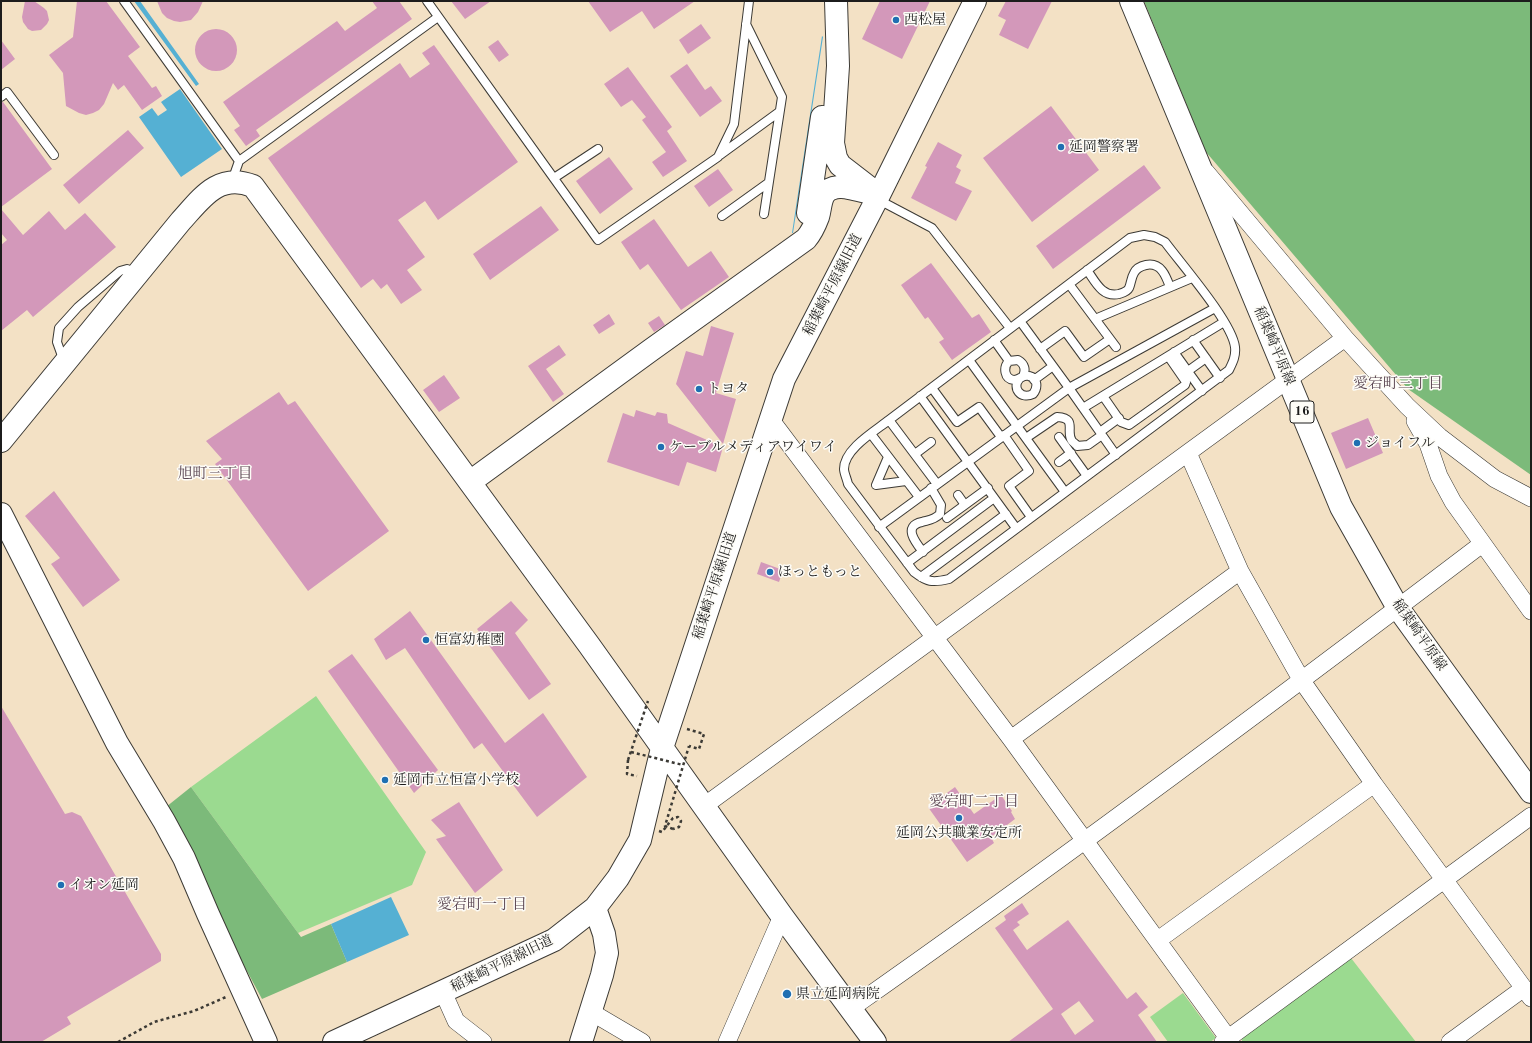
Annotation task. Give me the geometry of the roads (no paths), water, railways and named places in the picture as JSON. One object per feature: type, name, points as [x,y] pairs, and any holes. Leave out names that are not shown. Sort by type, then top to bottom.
[{"type":"street","points":[[836,1],[838,66],[833,143],[836,158],[840,165],[878,197]]},
{"type":"street","name":"稲葉崎平原線旧道","points":[[334,1042],[554,940],[595,908],[618,878],[640,840],[662,748],[784,379],[878,197],[974,1]]},
{"type":"street","name":"稲葉崎平原線","points":[[1131,1],[1341,507],[1398,608],[1531,792]]},
{"type":"street","points":[[802,242],[837,32]]},
{"type":"street","points":[[818,149],[821,163],[828,175],[840,186],[878,197]]},
{"type":"street","points":[[1197,161],[1345,338],[1407,406],[1440,437],[1494,479],[1531,498]]},
{"type":"street","points":[[1,441],[180,222],[203,196],[222,183],[231,181],[243,182],[253,186],[470,482],[782,916],[875,1042]]},
{"type":"street","points":[[470,482],[802,242],[811,233],[824,194],[828,190],[840,186]]},
{"type":"street","points":[[704,806],[1345,338]]},
{"type":"street","points":[[1407,406],[1428,444],[1439,476],[1453,502],[1531,611]]},
{"type":"street","points":[[771,420],[1086,840],[1228,1041],[1531,816]]},
{"type":"street","points":[[1188,453],[1240,571],[1302,681],[1374,784],[1527,993],[1450,1042]]},
{"type":"street","points":[[1,514],[117,743],[164,821],[184,858],[266,1042]]},
{"type":"street","points":[[850,1009],[1086,840],[1302,681],[1482,544]]},
{"type":"street","points":[[1011,739],[1240,571]]},
{"type":"street","points":[[1158,940],[1374,784]]},
{"type":"street","points":[[581,1042],[607,953],[604,934],[595,908]]},
{"type":"street","points":[[726,1042],[782,916]]},
{"type":"street","points":[[443,992],[456,1020],[483,1042]]},
{"type":"street","points":[[591,1012],[642,1042]]},
{"type":"lane","points":[[124,1],[239,161]]},
{"type":"lane","points":[[427,1],[598,240],[718,157],[779,112]]},
{"type":"lane","points":[[718,157],[734,124],[748,1]]},
{"type":"lane","points":[[231,181],[239,161],[438,17]]},
{"type":"lane","points":[[746,24],[782,97],[764,214]]},
{"type":"lane","points":[[1,98],[7,92],[54,155]]},
{"type":"lane","points":[[554,178],[598,149]]},
{"type":"lane","points":[[722,216],[768,183]]},
{"type":"lane","points":[[878,197],[932,228],[1010,328]]},
{"type":"lane","points":[[1144,235],[1155,237],[1166,242],[1215,308],[1232,334],[1235,347],[1235,358],[1229,370],[1220,378],[949,579],[936,582],[924,580],[914,572],[848,484],[844,468],[848,457],[854,448],[1010,328],[1130,238],[1144,235]]},
{"type":"lane","points":[[1087,270],[1102,292],[1116,295],[1129,288],[1133,274],[1136,270],[1142,265],[1150,264],[1160,268],[1170,288]]},
{"type":"lane","points":[[1095,319],[1192,278]]},
{"type":"lane","points":[[1069,284],[1116,347]]},
{"type":"lane","points":[[879,527],[1069,388],[1215,308]]},
{"type":"lane","points":[[1020,321],[1116,454]]},
{"type":"lane","points":[[1083,408],[1224,322]]},
{"type":"lane","points":[[1040,349],[1065,331],[1084,357],[1110,339]]},
{"type":"lane","points":[[994,340],[1009,361]]},
{"type":"lane","points":[[1193,340],[1220,378]]},
{"type":"lane","points":[[1171,354],[1188,371],[1202,391]]},
{"type":"lane","points":[[1103,396],[1121,422],[1129,424],[1185,385],[1186,382],[1171,354]]},
{"type":"lane","points":[[1188,371],[1206,358]]},
{"type":"lane","points":[[1021,377],[1016,384],[1018,391],[1026,396],[1033,394],[1037,385],[1029,376],[1021,377],[1017,380],[1010,379],[1005,374],[1005,367],[1009,361],[1015,359],[1023,364],[1025,370],[1021,377]]},
{"type":"lane","points":[[969,360],[1065,492]]},
{"type":"lane","points":[[1034,380],[1053,366]]},
{"type":"lane","points":[[932,388],[957,422],[979,407],[1030,471],[1009,486],[1031,517]]},
{"type":"lane","points":[[920,396],[1016,528]]},
{"type":"lane","points":[[1026,438],[1057,416],[1068,420],[1070,426],[1070,436],[1072,441],[1077,446],[1088,445],[1119,418]]},
{"type":"lane","points":[[889,420],[915,454],[934,486],[941,505],[940,514],[932,520],[917,523],[911,532],[913,538],[923,552]]},
{"type":"lane","points":[[871,434],[919,497]]},
{"type":"lane","points":[[1059,437],[1087,476]]},
{"type":"lane","points":[[915,454],[932,442]]},
{"type":"lane","points":[[1059,462],[1071,453]]},
{"type":"lane","points":[[888,456],[876,485],[906,481]]},
{"type":"lane","points":[[947,518],[988,488]]},
{"type":"lane","points":[[958,495],[965,505]]},
{"type":"lane","points":[[907,563],[994,498]]},
{"type":"lane","points":[[921,578],[1006,514]]},
{"type":"water","points":[[134,1],[140,1],[199,84],[196,86]]},
{"type":"water","points":[[822,36],[823,37],[792,233]]},
{"type":"water","points":[[180,89],[222,149],[181,177],[139,117],[152,108],[158,116],[167,110],[161,102]]},
{"type":"water","points":[[391,897],[409,935],[347,962],[331,924]]},
{"type":"place","name":"西松屋","points":[[896,20]]},
{"type":"place","name":"延岡警察署","points":[[1061,147]]},
{"type":"place","name":"トヨタ","points":[[699,389]]},
{"type":"place","name":"ジョイフル","points":[[1357,443]]},
{"type":"place","name":"ケーブルメディアワイワイ","points":[[661,447]]},
{"type":"place","name":"ほっともっと","points":[[770,572]]},
{"type":"place","name":"恒富幼稚園","points":[[426,640]]},
{"type":"place","name":"延岡市立恒富小学校","points":[[385,780]]},
{"type":"place","name":"延岡公共職業安定所","points":[[959,818]]},
{"type":"place","name":"イオン延岡","points":[[61,885]]},
{"type":"place","name":"県立延岡病院","points":[[787,994]]},
{"type":"district","name":"愛宕町三丁目","points":[[1398,384]]},
{"type":"district","name":"旭町三丁目","points":[[215,474]]},
{"type":"district","name":"愛宕町二丁目","points":[[974,802]]},
{"type":"district","name":"愛宕町一丁目","points":[[482,905]]}]
